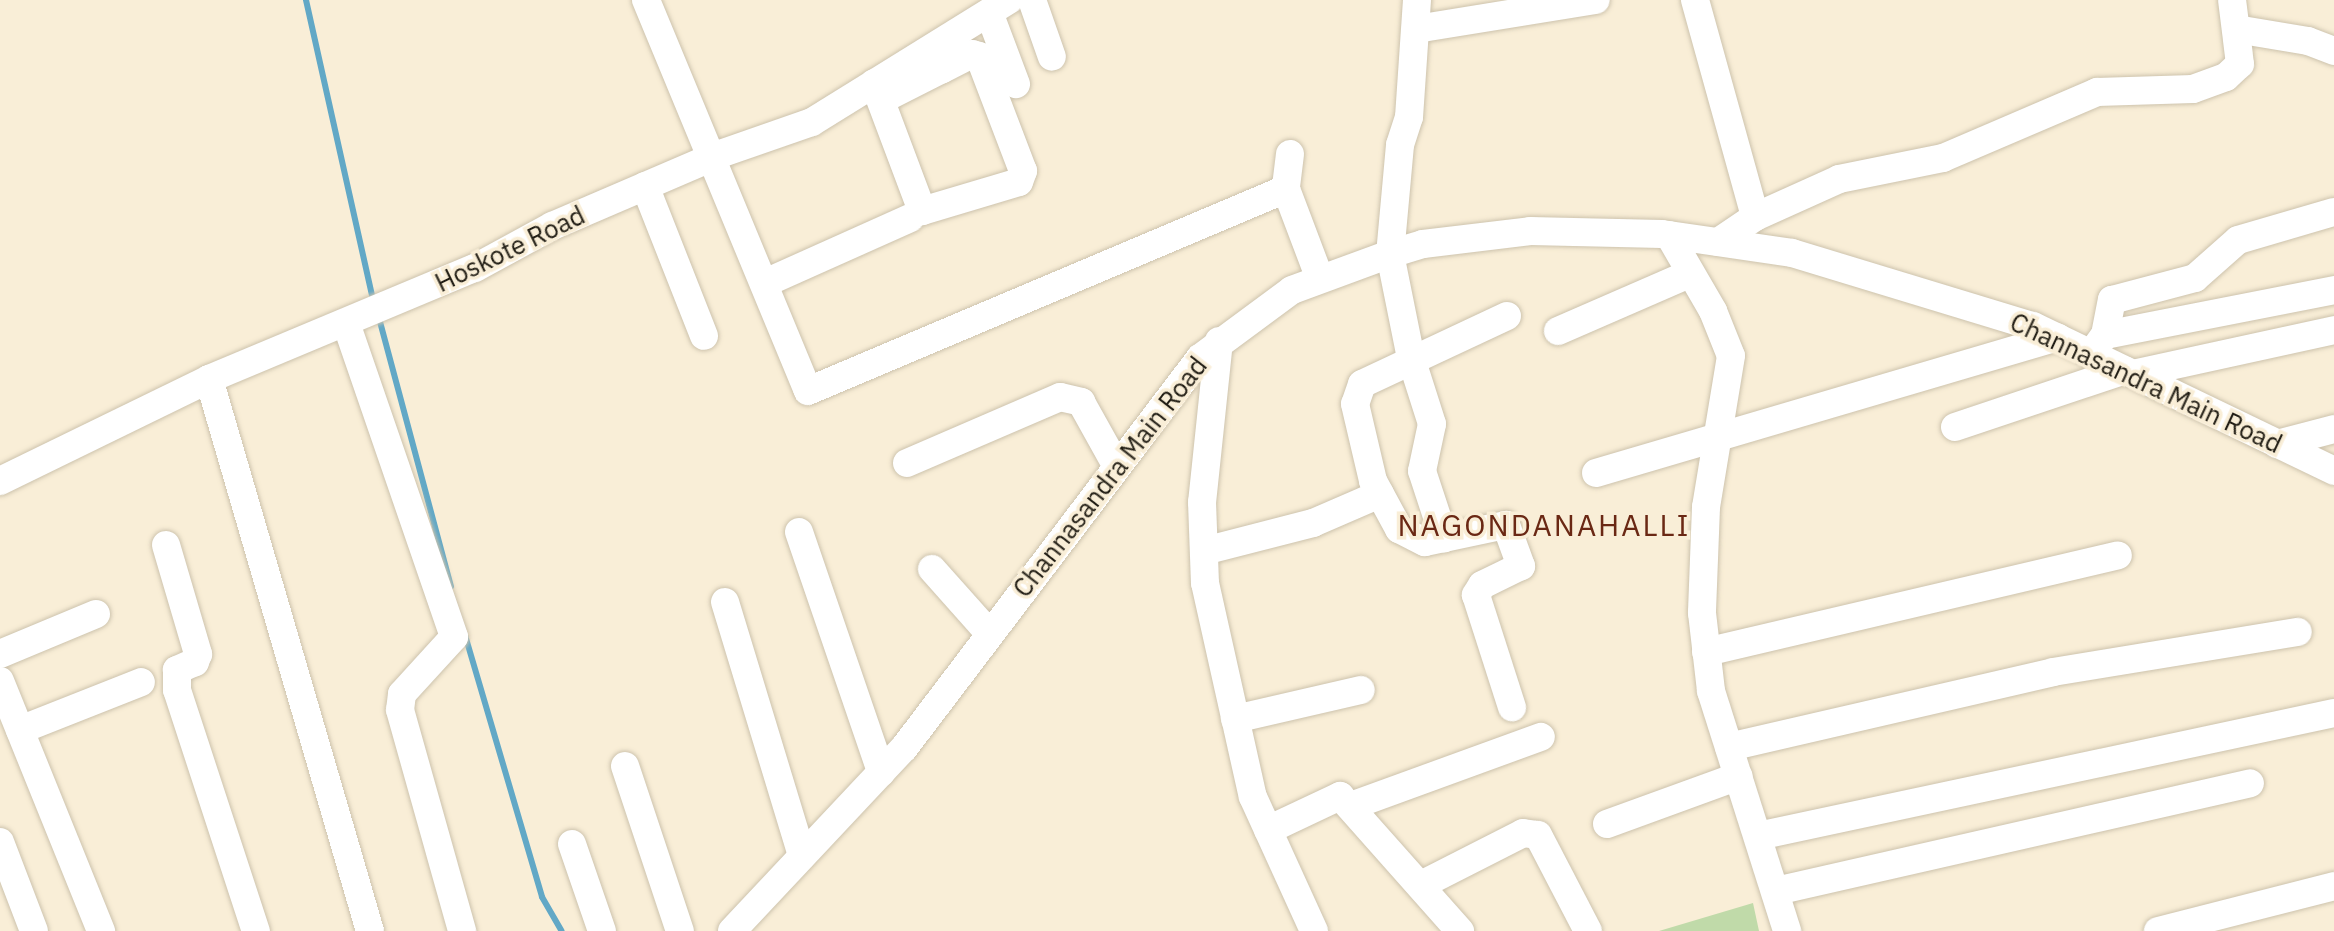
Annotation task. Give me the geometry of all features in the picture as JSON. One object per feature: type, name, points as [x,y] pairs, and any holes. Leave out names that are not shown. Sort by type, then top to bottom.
[{"type":"street","points":[[646,0],[718,166],[808,391],[1286,189]]},
{"type":"street","points":[[1032,0],[1052,57]]},
{"type":"street","points":[[1417,0],[1390,254],[1411,358],[1433,427],[1423,477],[1444,538]]},
{"type":"street","points":[[1416,29],[1596,0]]},
{"type":"street","points":[[1695,0],[1755,217]]},
{"type":"street","points":[[1718,242],[1755,217],[1839,179],[1943,158],[2097,92],[2193,89],[2226,77],[2240,64],[2232,0]]},
{"type":"street","points":[[1000,7],[1016,84]]},
{"type":"street","name":"Hoskote Road","points":[[0,481],[209,379],[346,323],[645,186],[718,166],[878,92],[938,59],[1000,7]]},
{"type":"street","points":[[2236,29],[2308,41],[2334,51]]},
{"type":"street","points":[[878,92],[922,211],[1019,182],[1023,171],[979,56],[972,54],[938,59]]},
{"type":"street","points":[[718,166],[853,119]]},
{"type":"street","points":[[1290,154],[1286,189],[1320,279]]},
{"type":"street","points":[[645,186],[704,336]]},
{"type":"street","points":[[2098,344],[2112,300],[2195,278],[2238,240],[2334,212]]},
{"type":"street","points":[[765,283],[910,218]]},
{"type":"street","name":"Channasandra Main Road","points":[[732,931],[881,772],[1116,465],[1219,341],[1292,290],[1423,244],[1530,231],[1669,235],[1792,253],[2057,337],[2098,344],[2129,372],[2334,471]]},
{"type":"street","points":[[1669,235],[1713,311],[1731,356],[1720,440],[1706,507],[1706,652],[1711,691],[1787,931]]},
{"type":"street","points":[[1558,331],[1689,274]]},
{"type":"street","points":[[2098,344],[2334,290]]},
{"type":"street","points":[[1507,316],[1411,358],[1356,392],[1362,438],[1380,494],[1399,529],[1412,539],[1444,538],[1500,523],[1506,525],[1521,566],[1482,585],[1476,595],[1512,707]]},
{"type":"street","points":[[346,323],[454,637],[402,694],[400,710],[462,931]]},
{"type":"street","points":[[1955,427],[2129,372],[2334,330]]},
{"type":"street","points":[[1596,473],[1720,440],[2057,337]]},
{"type":"street","points":[[1219,341],[1202,502],[1205,583],[1253,797],[1314,931]]},
{"type":"street","points":[[209,379],[370,931]]},
{"type":"street","points":[[907,463],[1060,397],[1081,402],[1116,465]]},
{"type":"street","points":[[2277,444],[2334,429]]},
{"type":"street","points":[[1204,551],[1313,523],[1380,494]]},
{"type":"street","points":[[799,532],[881,772]]},
{"type":"street","points":[[166,545],[198,654],[195,662],[177,670],[177,690],[256,931]]},
{"type":"street","points":[[1706,652],[2118,555]]},
{"type":"street","points":[[932,569],[989,633]]},
{"type":"street","points":[[725,602],[802,856]]},
{"type":"street","points":[[0,654],[96,614]]},
{"type":"street","points":[[1729,747],[2053,672],[2298,632]]},
{"type":"street","points":[[0,681],[101,931]]},
{"type":"street","points":[[20,730],[141,682]]},
{"type":"street","points":[[1235,719],[1361,690]]},
{"type":"street","points":[[1758,836],[2334,713]]},
{"type":"street","points":[[1351,806],[1541,737]]},
{"type":"street","points":[[625,766],[680,931]]},
{"type":"street","points":[[1607,824],[1739,776]]},
{"type":"street","points":[[1776,891],[2250,783]]},
{"type":"street","points":[[1268,830],[1340,796],[1423,884],[1460,931]]},
{"type":"street","points":[[1423,884],[1523,833],[1538,835],[1588,931]]},
{"type":"street","points":[[0,842],[34,931]]},
{"type":"street","points":[[572,844],[602,931]]},
{"type":"street","points":[[2158,931],[2334,886]]},
{"type":"green space","points":[[1753,903],[1759,931],[1659,931]]},
{"type":"waterway","points":[[306,0],[373,300]]},
{"type":"waterway","points":[[379,318],[451,586]]},
{"type":"waterway","points":[[465,635],[542,897],[562,931]]},
{"type":"district","name":"NAGONDANAHALLI","points":[[1544,525]]}]
